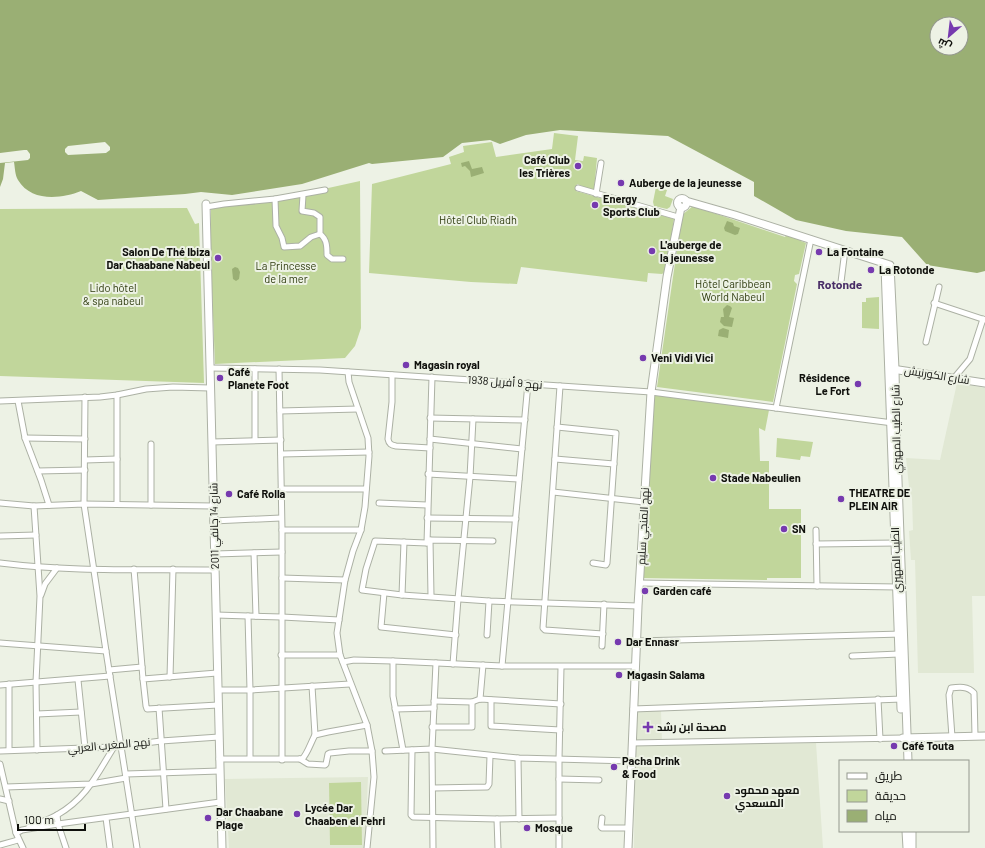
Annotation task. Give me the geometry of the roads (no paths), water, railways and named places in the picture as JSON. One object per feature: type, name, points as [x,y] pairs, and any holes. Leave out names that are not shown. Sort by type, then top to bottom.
[{"type":"street","points":[[596,194],[601,163]]},
{"type":"street","points":[[578,188],[678,218]]},
{"type":"street","points":[[206,205],[275,199],[325,190]]},
{"type":"street","points":[[303,194],[302,211],[314,213],[320,217],[320,234],[325,239],[328,257],[332,259],[343,259]]},
{"type":"street","name":"نهج المنجي سليم","points":[[628,848],[639,583],[651,392],[667,277],[681,207],[678,205],[679,200],[683,198],[686,201],[811,239]]},
{"type":"street","points":[[275,199],[276,226],[282,238],[284,248],[300,246],[311,237],[320,234]]},
{"type":"street","name":"شارع 14 جانفي 2011","points":[[206,205],[222,848]]},
{"type":"street","points":[[776,408],[811,239],[845,250],[841,282]]},
{"type":"street","name":"شارع الطيب المهيري","points":[[845,250],[887,264],[902,634],[903,698],[908,760]]},
{"type":"street","points":[[926,342],[939,287]]},
{"type":"street","points":[[934,303],[984,319],[970,359],[954,378]]},
{"type":"street","name":"نهج 9 أفريل 1938","points":[[210,368],[320,370],[651,392],[893,423]]},
{"type":"street","points":[[255,369],[255,440]]},
{"type":"street","points":[[279,369],[282,530],[282,760]]},
{"type":"street","name":"شارع الكورنيش","points":[[892,369],[985,383]]},
{"type":"street","points":[[350,372],[349,382],[368,438],[369,452],[365,507],[361,530],[344,580],[337,633],[340,656],[345,661],[350,684],[358,699],[367,725],[372,751],[374,777],[367,848]]},
{"type":"street","points":[[392,375],[392,402],[388,439],[389,442],[391,445],[396,446],[430,448]]},
{"type":"street","points":[[431,596],[427,518],[432,377]]},
{"type":"street","points":[[502,666],[528,383]]},
{"type":"street","points":[[560,386],[544,630],[603,634]]},
{"type":"street","points":[[0,401],[116,395],[146,389],[173,387],[210,388]]},
{"type":"street","points":[[116,395],[117,504]]},
{"type":"street","points":[[85,397],[84,504],[137,848]]},
{"type":"street","points":[[18,401],[25,438],[49,505]]},
{"type":"street","points":[[280,411],[358,409]]},
{"type":"street","points":[[430,418],[525,420]]},
{"type":"street","points":[[453,664],[458,599],[467,518],[473,444],[473,419]]},
{"type":"street","points":[[558,427],[616,432],[607,563],[606,565],[593,563]]},
{"type":"street","points":[[25,438],[85,439]]},
{"type":"street","points":[[430,439],[522,449]]},
{"type":"street","points":[[212,442],[281,440]]},
{"type":"street","points":[[151,444],[151,505]]},
{"type":"street","points":[[281,454],[369,452]]},
{"type":"street","points":[[85,460],[117,459]]},
{"type":"street","points":[[555,459],[614,464]]},
{"type":"street","points":[[38,471],[85,470]]},
{"type":"street","points":[[428,474],[519,478]]},
{"type":"street","points":[[281,489],[366,489]]},
{"type":"street","points":[[552,492],[644,502]]},
{"type":"street","points":[[0,503],[34,506],[117,504],[213,506]]},
{"type":"street","points":[[379,503],[428,505]]},
{"type":"street","points":[[34,506],[40,596],[36,682],[37,750]]},
{"type":"street","points":[[213,520],[281,518]]},
{"type":"street","points":[[427,518],[516,519]]},
{"type":"street","points":[[282,530],[361,530]]},
{"type":"street","points":[[816,530],[817,586]]},
{"type":"street","points":[[0,536],[36,535]]},
{"type":"street","points":[[493,541],[464,540],[404,542],[377,540],[366,569],[361,590],[402,595],[489,601],[638,606]]},
{"type":"street","points":[[402,595],[404,542]]},
{"type":"street","points":[[816,544],[898,543]]},
{"type":"street","points":[[215,554],[282,552]]},
{"type":"street","points":[[254,553],[256,616]]},
{"type":"street","points":[[0,563],[38,568],[94,570],[215,570]]},
{"type":"street","points":[[40,596],[50,575],[57,568]]},
{"type":"street","points":[[134,569],[146,708],[218,705]]},
{"type":"street","points":[[170,677],[173,569]]},
{"type":"street","points":[[282,578],[344,580]]},
{"type":"street","points":[[639,583],[900,588]]},
{"type":"street","points":[[384,593],[381,627],[456,635]]},
{"type":"street","points":[[487,635],[489,601]]},
{"type":"street","points":[[602,646],[604,604]]},
{"type":"street","points":[[216,616],[256,616],[339,620]]},
{"type":"street","points":[[248,616],[250,758]]},
{"type":"street","points":[[633,709],[903,698],[899,654],[902,634],[637,641]]},
{"type":"street","points":[[0,643],[106,651]]},
{"type":"street","points":[[852,656],[899,654]]},
{"type":"street","points":[[281,655],[340,656]]},
{"type":"street","points":[[345,661],[393,661],[502,666],[635,666]]},
{"type":"street","points":[[393,661],[392,689],[403,750]]},
{"type":"street","points":[[432,848],[432,727],[436,663]]},
{"type":"street","points":[[480,700],[483,665]]},
{"type":"street","points":[[559,848],[561,667]]},
{"type":"street","points":[[109,670],[142,668]]},
{"type":"street","points":[[143,679],[218,673]]},
{"type":"street","points":[[0,684],[78,680],[110,676]]},
{"type":"street","points":[[78,680],[85,748]]},
{"type":"street","points":[[9,684],[9,750]]},
{"type":"street","points":[[218,690],[250,690],[350,684]]},
{"type":"street","points":[[219,759],[250,758],[282,760],[300,759],[305,756],[315,736],[312,686]]},
{"type":"street","points":[[952,737],[949,695],[951,688],[960,687],[970,689],[974,693],[975,736]]},
{"type":"street","points":[[878,699],[880,738]]},
{"type":"street","points":[[434,702],[472,702],[491,700],[561,704]]},
{"type":"street","points":[[491,700],[491,726],[560,730]]},
{"type":"street","points":[[432,727],[472,727],[472,702]]},
{"type":"street","points":[[159,708],[165,773],[166,810]]},
{"type":"street","points":[[395,709],[434,708]]},
{"type":"street","points":[[37,714],[81,712]]},
{"type":"street","points":[[315,736],[328,732],[367,725]]},
{"type":"street","points":[[632,743],[985,736]]},
{"type":"street","name":"نهج المغرب العربي","points":[[0,751],[114,747],[161,741],[219,737]]},
{"type":"street","points":[[904,760],[905,738]]},
{"type":"street","points":[[16,833],[57,815],[75,802],[92,784],[114,747]]},
{"type":"street","points":[[386,751],[432,749],[518,758],[631,761]]},
{"type":"street","points":[[300,759],[308,764],[325,765],[328,754],[330,753],[349,750],[372,751]]},
{"type":"street","points":[[412,750],[411,815],[413,817],[497,819],[559,818]]},
{"type":"street","points":[[433,788],[487,787],[489,784],[490,756]]},
{"type":"street","points":[[518,758],[518,819]]},
{"type":"street","points":[[0,764],[16,833],[23,848]]},
{"type":"street","points":[[6,787],[92,784],[126,776],[220,771]]},
{"type":"street","points":[[559,779],[599,780]]},
{"type":"street","points":[[0,799],[9,801]]},
{"type":"street","points":[[22,830],[220,802]]},
{"type":"street","points":[[57,815],[58,824],[66,848]]},
{"type":"street","points":[[106,818],[110,848]]},
{"type":"street","points":[[602,818],[602,828],[628,828]]},
{"type":"street","points":[[497,819],[498,848]]},
{"type":"street","points":[[906,832],[907,848]]},
{"type":"street","points":[[912,832],[912,848]]},
{"type":"street","points":[[2,846],[18,840]]},
{"type":"water","points":[[0,0],[985,0],[985,271],[977,273],[927,265],[902,237],[846,231],[796,220],[754,196],[754,182],[668,136],[560,130],[526,135],[500,144],[490,140],[462,143],[443,157],[372,164],[369,163],[302,184],[232,195],[201,192],[98,200],[81,191],[65,196],[47,197],[31,192],[24,187],[17,178],[14,162],[5,163],[3,179],[0,187]]},
{"type":"water","points":[[469,161],[472,169],[482,167],[484,173],[471,177],[470,171],[465,166],[462,167],[461,163]]},
{"type":"water","points":[[727,221],[740,228],[738,234],[735,235],[725,231],[724,228]]},
{"type":"water","points":[[235,267],[238,268],[240,272],[239,279],[236,281],[233,279],[232,269]]},
{"type":"water","points":[[727,305],[732,308],[729,317],[734,318],[732,327],[724,326],[720,322],[721,317],[724,317],[723,309]]},
{"type":"water","points":[[723,328],[729,330],[728,338],[718,336],[719,330]]},
{"type":"place","name":"Café Club les Trières","points":[[578,166]]},
{"type":"place","name":"Auberge de la jeunesse","points":[[621,183]]},
{"type":"place","name":"Energy Sports Club","points":[[595,205]]},
{"type":"place","name":"L'auberge de la jeunesse","points":[[652,251]]},
{"type":"place","name":"La Fontaine","points":[[819,252]]},
{"type":"place","name":"Salon De Thé Ibiza Dar Chaabane Nabeul","points":[[218,258]]},
{"type":"place","name":"La Rotonde","points":[[871,270]]},
{"type":"place","name":"Veni Vidi Vici","points":[[643,358]]},
{"type":"place","name":"Magasin royal","points":[[406,365]]},
{"type":"place","name":"Café Planete Foot","points":[[220,378]]},
{"type":"place","name":"Résidence Le Fort","points":[[858,384]]},
{"type":"place","name":"Stade Nabeulien","points":[[713,478]]},
{"type":"place","name":"Café Rolla","points":[[229,494]]},
{"type":"place","name":"THEATRE DE PLEIN AIR","points":[[841,499]]},
{"type":"place","name":"SN","points":[[784,529]]},
{"type":"place","name":"Garden café","points":[[645,591]]},
{"type":"place","name":"Dar Ennasr","points":[[618,642]]},
{"type":"place","name":"Magasin Salama","points":[[619,675]]},
{"type":"place","name":"مصحة ابن رشد","points":[[648,727]]},
{"type":"place","name":"Café Touta","points":[[894,746]]},
{"type":"place","name":"Pacha Drink & Food","points":[[614,767]]},
{"type":"place","name":"معهد محمود المسعدي","points":[[727,796]]},
{"type":"place","name":"Lycée Dar Chaaben el Fehri","points":[[297,814]]},
{"type":"place","name":"Dar Chaabane Plage","points":[[208,818]]},
{"type":"place","name":"Mosque","points":[[527,828]]},
{"type":"district","name":"Rotonde","points":[[840,285]]},
{"type":"park label","name":"Hôtel Club Riadh","points":[[478,220]]},
{"type":"park label","name":"La Princesse de la mer","points":[[286,272]]},
{"type":"park label","name":"Hôtel Caribbean World Nabeul","points":[[733,290]]},
{"type":"park label","name":"Lido hôtel & spa nabeul","points":[[113,294]]}]
